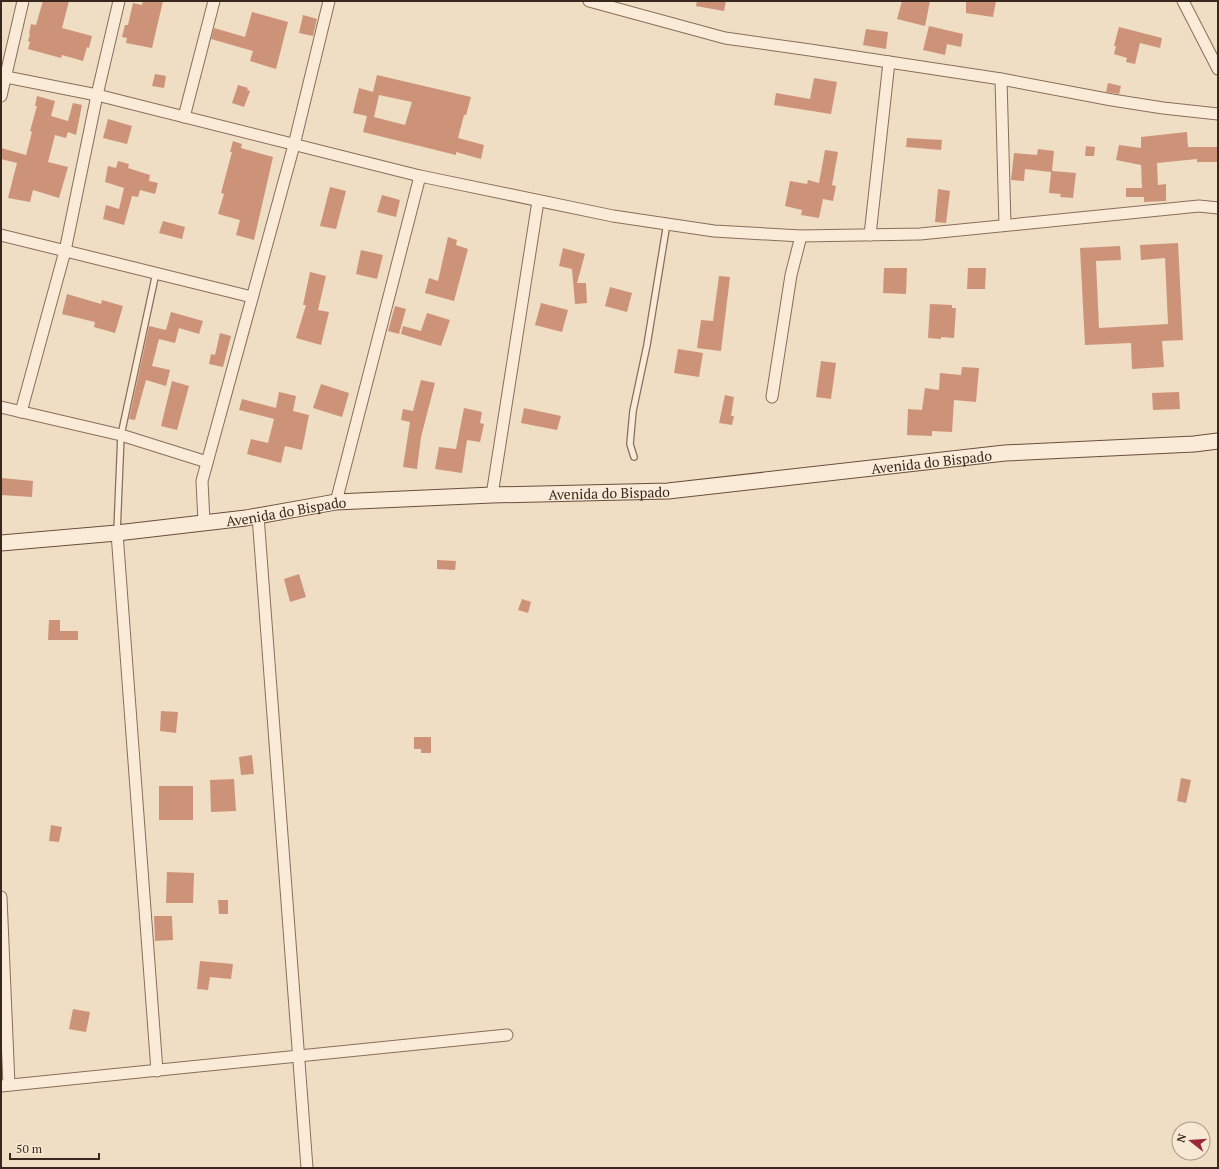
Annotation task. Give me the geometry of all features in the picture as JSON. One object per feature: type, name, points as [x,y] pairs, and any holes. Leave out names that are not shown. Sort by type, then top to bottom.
[{"type":"main road","name":"Avenida do Bispado","points":[[1,543],[117,533],[258,516],[336,502],[492,495],[668,491],[1005,453],[1194,444],[1218,441]]},
{"type":"street","points":[[1,96],[3,76],[23,1]]},
{"type":"street","points":[[21,412],[65,251],[97,95],[119,1]]},
{"type":"street","points":[[184,117],[214,1]]},
{"type":"street","points":[[204,522],[202,481],[294,145],[329,1]]},
{"type":"street","points":[[589,1],[725,38],[1001,79],[1112,100],[1218,114]]},
{"type":"street","points":[[1183,1],[1218,69]]},
{"type":"street","points":[[870,235],[889,62]]},
{"type":"street","points":[[3,76],[97,95],[420,176],[613,216],[714,231],[801,236],[920,234],[1199,206],[1218,208]]},
{"type":"street","points":[[1001,79],[1004,225]]},
{"type":"street","points":[[336,502],[420,176]]},
{"type":"street","points":[[492,495],[538,201]]},
{"type":"street","points":[[1,235],[252,297]]},
{"type":"street","points":[[772,397],[791,275],[801,236]]},
{"type":"street","points":[[1,407],[121,435],[207,462]]},
{"type":"street","points":[[258,516],[307,1168]]},
{"type":"street","points":[[117,533],[157,1071]]},
{"type":"street","points":[[1,896],[5,1086],[507,1035]]},
{"type":"lane","points":[[634,457],[630,444],[633,411],[647,345],[667,223]]},
{"type":"lane","points":[[117,533],[121,435],[156,273]]},
{"type":"building","points":[[43,1],[69,1],[62,28],[92,36],[89,48],[87,47],[83,61],[62,55],[61,58],[28,49],[31,24],[36,25]]},
{"type":"building","points":[[143,1],[163,1],[152,48],[126,43],[127,38],[122,37],[125,25],[128,25],[133,3],[142,5]]},
{"type":"building","points":[[697,1],[726,1],[724,11],[696,6]]},
{"type":"building","points":[[902,1],[930,1],[925,26],[897,19]]},
{"type":"building","points":[[966,1],[996,1],[993,17],[966,13]]},
{"type":"building","points":[[252,12],[288,22],[276,69],[250,61],[253,51],[211,39],[214,28],[245,37]]},
{"type":"building","points":[[303,15],[317,19],[313,36],[299,33]]},
{"type":"building","points":[[929,26],[963,34],[961,47],[947,44],[945,55],[923,50]]},
{"type":"building","points":[[1119,27],[1162,38],[1160,48],[1140,43],[1135,64],[1126,62],[1127,58],[1114,54],[1116,46],[1114,46]]},
{"type":"building","points":[[866,29],[888,32],[886,49],[863,45]]},
{"type":"building","points":[[155,74],[166,76],[164,88],[152,86]]},
{"type":"building","points":[[377,75],[471,97],[466,115],[464,115],[458,138],[484,145],[481,159],[456,152],[456,155],[363,132],[367,116],[353,113],[359,88],[373,92]],"holes":[[[379,95],[412,102],[405,125],[374,117]]]},
{"type":"building","points":[[814,78],[837,82],[831,114],[774,105],[776,93],[810,99]]},
{"type":"building","points":[[1108,83],[1121,86],[1119,94],[1106,92]]},
{"type":"building","points":[[238,85],[248,88],[247,90],[250,91],[244,107],[232,103]]},
{"type":"building","points":[[37,96],[55,101],[51,116],[68,121],[73,103],[82,105],[76,135],[68,132],[66,138],[55,135],[48,162],[68,167],[59,198],[33,190],[30,202],[8,198],[17,163],[1,159],[1,148],[26,155],[32,132],[30,131],[37,106],[35,106]]},
{"type":"building","points":[[108,119],[132,126],[127,144],[103,138]]},
{"type":"building","points":[[1187,132],[1188,147],[1218,147],[1218,162],[1197,162],[1197,159],[1157,163],[1158,185],[1166,184],[1166,201],[1144,202],[1144,197],[1126,197],[1126,188],[1142,188],[1141,165],[1116,160],[1119,145],[1141,148],[1141,137]]},
{"type":"building","points":[[907,138],[942,140],[941,150],[906,147]]},
{"type":"building","points":[[233,141],[242,144],[241,148],[273,157],[254,240],[236,235],[240,220],[218,214],[224,194],[221,193],[232,152],[230,152]]},
{"type":"building","points":[[1086,146],[1095,147],[1094,156],[1085,156]]},
{"type":"building","points":[[1038,149],[1054,151],[1052,171],[1076,173],[1073,198],[1060,197],[1061,194],[1049,193],[1051,172],[1025,169],[1024,181],[1011,180],[1014,153],[1037,155]]},
{"type":"building","points":[[825,150],[838,152],[832,185],[836,186],[833,201],[823,199],[819,218],[801,215],[802,210],[785,206],[790,181],[807,184],[808,180],[819,183]]},
{"type":"building","points":[[118,161],[129,164],[128,168],[150,175],[149,181],[158,183],[155,194],[140,190],[138,197],[132,196],[124,225],[103,219],[106,205],[119,209],[124,188],[105,182],[108,166],[116,168]]},
{"type":"building","points":[[330,187],[346,191],[336,229],[320,226]]},
{"type":"building","points":[[938,189],[950,191],[946,223],[935,222]]},
{"type":"building","points":[[382,195],[400,200],[396,217],[377,212]]},
{"type":"building","points":[[163,221],[185,227],[182,239],[159,233]]},
{"type":"building","points":[[448,237],[457,240],[456,245],[468,249],[454,301],[425,293],[429,278],[438,281]]},
{"type":"building","points":[[1178,243],[1183,340],[1162,341],[1164,367],[1132,369],[1131,343],[1085,345],[1080,248],[1120,246],[1121,260],[1096,261],[1099,328],[1168,324],[1165,258],[1141,260],[1140,245]]},
{"type":"building","points":[[563,248],[585,254],[577,283],[586,283],[587,303],[575,304],[572,269],[559,266]]},
{"type":"building","points":[[361,250],[383,255],[377,279],[356,274]]},
{"type":"building","points":[[884,268],[907,268],[906,294],[883,293]]},
{"type":"building","points":[[968,268],[986,268],[985,289],[967,289]]},
{"type":"building","points":[[310,272],[326,276],[318,310],[329,312],[321,345],[296,338],[306,305],[303,305]]},
{"type":"building","points":[[719,276],[730,277],[721,351],[697,348],[701,320],[713,321]]},
{"type":"building","points":[[610,287],[632,293],[627,312],[605,306]]},
{"type":"building","points":[[67,294],[101,304],[102,300],[123,306],[115,333],[94,327],[95,322],[62,314]]},
{"type":"building","points":[[541,303],[568,310],[562,332],[535,325]]},
{"type":"building","points":[[930,304],[952,305],[952,308],[956,308],[954,338],[928,338]]},
{"type":"building","points":[[395,306],[406,309],[399,334],[388,331]]},
{"type":"building","points":[[171,312],[203,321],[199,334],[179,328],[175,343],[159,339],[152,366],[170,370],[166,386],[146,380],[135,420],[129,419],[149,326],[166,330]]},
{"type":"building","points":[[427,313],[450,320],[441,346],[401,334],[403,326],[421,331]]},
{"type":"building","points":[[220,333],[231,336],[223,367],[209,364],[211,354],[215,355]]},
{"type":"building","points":[[678,349],[703,353],[699,377],[674,373]]},
{"type":"building","points":[[821,361],[836,363],[831,399],[816,397]]},
{"type":"building","points":[[962,367],[979,368],[976,402],[954,400],[952,432],[932,431],[932,436],[907,435],[908,409],[922,410],[925,388],[939,390],[940,373],[961,375]]},
{"type":"building","points":[[421,380],[435,383],[421,437],[417,469],[403,467],[410,422],[401,420],[403,409],[413,411]]},
{"type":"building","points":[[172,381],[189,386],[177,430],[161,426]]},
{"type":"building","points":[[321,384],[349,393],[342,417],[313,408]]},
{"type":"building","points":[[279,392],[296,396],[293,411],[309,415],[302,450],[285,446],[281,463],[247,454],[251,439],[268,443],[274,419],[239,410],[242,399],[276,408]]},
{"type":"building","points":[[1179,392],[1180,409],[1153,410],[1152,393]]},
{"type":"building","points":[[725,395],[734,397],[731,416],[734,416],[732,425],[719,423]]},
{"type":"building","points":[[464,408],[482,412],[480,423],[484,424],[480,442],[467,440],[462,473],[435,469],[439,447],[456,449]]},
{"type":"building","points":[[524,408],[561,416],[557,430],[521,423]]},
{"type":"building","points":[[2,478],[33,481],[32,497],[1,495]]},
{"type":"building","points":[[437,560],[456,561],[455,570],[437,569]]},
{"type":"building","points":[[299,574],[306,597],[290,602],[284,579]]},
{"type":"building","points":[[522,599],[531,602],[528,613],[518,610]]},
{"type":"building","points":[[49,620],[60,620],[60,631],[78,631],[78,640],[48,640]]},
{"type":"building","points":[[161,711],[178,712],[176,733],[160,731]]},
{"type":"building","points":[[414,737],[431,737],[431,753],[421,753],[421,749],[414,749]]},
{"type":"building","points":[[252,755],[254,774],[241,775],[239,757]]},
{"type":"building","points":[[1181,778],[1191,780],[1186,803],[1177,801]]},
{"type":"building","points":[[234,779],[236,811],[211,812],[210,780]]},
{"type":"building","points":[[159,786],[193,786],[193,820],[159,820]]},
{"type":"building","points":[[51,825],[62,827],[59,842],[49,841]]},
{"type":"building","points":[[167,872],[194,873],[193,903],[166,903]]},
{"type":"building","points":[[218,900],[228,900],[228,914],[219,914]]},
{"type":"building","points":[[154,916],[172,916],[173,940],[155,941]]},
{"type":"building","points":[[200,961],[233,964],[231,979],[210,977],[208,990],[197,989]]},
{"type":"building","points":[[73,1009],[90,1012],[86,1032],[69,1029]]}]
